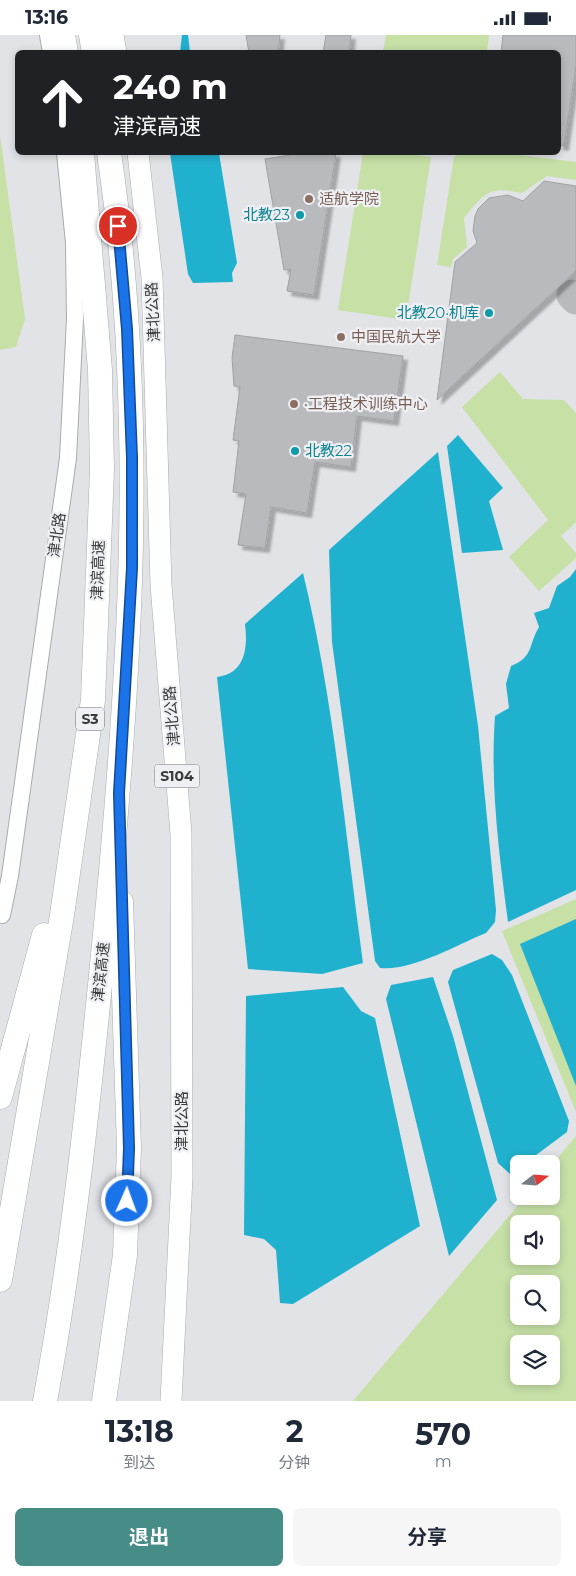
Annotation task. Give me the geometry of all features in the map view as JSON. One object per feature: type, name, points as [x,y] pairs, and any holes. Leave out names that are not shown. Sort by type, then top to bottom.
[{"type":"highway","points":[[63,35],[66,50]]},
{"type":"highway","points":[[91,35],[94,50]]},
{"type":"highway","name":"津滨高速","points":[[0,1280],[93,700],[102,469],[100,370],[82,155]]},
{"type":"highway","name":"津滨高速","points":[[45,1401],[63,1305],[91,1075],[119,793],[132,568],[132,458],[127,329],[117,209],[108,155]]},
{"type":"highway","points":[[104,1401],[125,1255],[129,1148],[119,793]]},
{"type":"highway","points":[[0,1097],[75,820]]},
{"type":"main road","points":[[113,35],[116,50]]},
{"type":"main road","points":[[120,35],[122,50]]},
{"type":"main road","name":"津北公路","points":[[132,155],[146,292],[154,578],[174,856],[176,1188],[164,1401]]},
{"type":"main road","name":"津北公路","points":[[138,155],[152,278],[161,585],[181,834],[182,1177],[171,1401]]},
{"type":"street","points":[[48,35],[50,50]]},
{"type":"street","name":"津北路","points":[[2,915],[10,877],[68,458],[75,319],[74,243],[65,155]]},
{"type":"green space","points":[[386,35],[489,35],[487,50],[383,50]]},
{"type":"green space","points":[[0,135],[25,319],[16,347],[0,350]]},
{"type":"green space","points":[[363,155],[418,155],[431,157],[406,320],[338,310]]},
{"type":"green space","points":[[457,155],[520,155],[576,162],[576,180],[547,176],[522,193],[502,190],[488,193],[477,202],[464,218],[467,247],[453,259],[451,267],[437,265],[454,157]]},
{"type":"green space","points":[[500,372],[523,399],[564,400],[576,413],[576,522],[561,536],[576,553],[576,558],[539,591],[509,557],[548,520],[462,407]]},
{"type":"green space","points":[[576,899],[576,1112],[502,931]]},
{"type":"green space","points":[[576,1136],[576,1401],[353,1401],[518,1205],[560,1205],[560,1155]]},
{"type":"water","points":[[182,35],[188,35],[190,50],[180,50]]},
{"type":"water","points":[[170,155],[219,155],[237,263],[232,273],[233,282],[193,283],[188,274]]},
{"type":"water","points":[[458,435],[503,488],[489,501],[503,550],[462,553],[447,446]]},
{"type":"water","points":[[438,452],[478,726],[496,910],[495,922],[486,933],[434,956],[393,968],[380,968],[375,961],[332,642],[329,550]]},
{"type":"water","points":[[576,569],[576,890],[508,922],[495,794],[495,716],[509,708],[506,684],[511,666],[524,659],[539,627],[534,613],[549,608],[557,586],[570,577]]},
{"type":"water","points":[[303,573],[314,621],[331,718],[363,963],[322,974],[248,969],[217,677],[234,671],[243,658],[246,642],[245,624]]},
{"type":"water","points":[[576,919],[576,1086],[520,944]]},
{"type":"water","points":[[492,954],[502,960],[512,975],[569,1121],[567,1132],[536,1155],[510,1155],[510,1174],[498,1163],[448,982],[453,970]]},
{"type":"water","points":[[433,977],[453,1036],[497,1200],[449,1256],[386,999],[391,985]]},
{"type":"water","points":[[343,987],[361,1011],[375,1018],[420,1226],[293,1304],[280,1303],[276,1250],[264,1239],[244,1235],[246,996]]},
{"type":"building","points":[[246,35],[280,35],[278,50],[248,50]]},
{"type":"building","points":[[326,35],[351,35],[349,50],[324,50]]},
{"type":"building","points":[[503,35],[576,35],[576,66],[564,146],[561,145],[561,50],[501,50]]},
{"type":"building","name":"北教23","points":[[290,155],[336,155],[314,295],[287,291],[291,269],[284,270],[265,159]]},
{"type":"building","name":"北教20·机库","points":[[544,181],[576,186],[576,271],[437,400],[455,262],[477,243],[473,231],[478,209],[489,198],[508,195],[523,201]]},
{"type":"building","name":"北教22","points":[[235,335],[403,356],[394,421],[357,416],[351,467],[315,462],[307,513],[271,507],[265,548],[238,545],[246,494],[233,492],[239,441],[233,440],[240,387],[234,386],[232,358]]},
{"type":"taxiway","points":[[572,295],[576,299]]},
{"type":"place","name":"适航学院","points":[[309,199]]},
{"type":"place","name":"北教23","points":[[300,215]]},
{"type":"place","name":"北教20·机库","points":[[489,313]]},
{"type":"place","name":"中国民航大学","points":[[341,337]]},
{"type":"place","name":"·工程技术训练中心","points":[[294,404]]},
{"type":"place","name":"北教22","points":[[295,451]]},
{"type":"route","points":[[118,226],[127,329],[132,458],[132,568],[119,793],[129,1148],[127,1201]]}]
